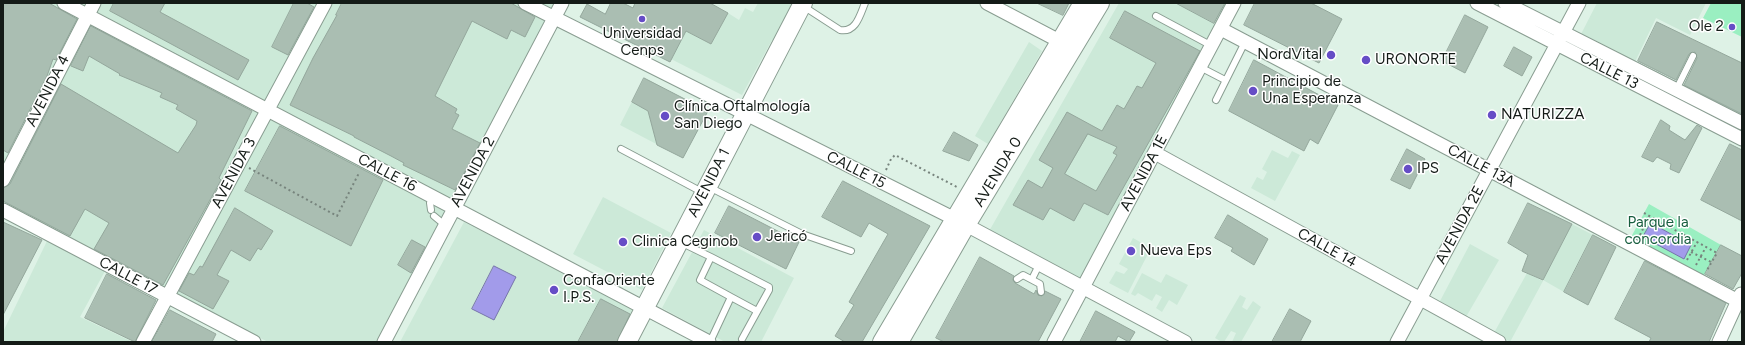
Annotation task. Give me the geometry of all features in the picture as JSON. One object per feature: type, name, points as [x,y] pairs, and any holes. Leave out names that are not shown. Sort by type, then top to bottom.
[{"type":"street","name":"CALLE 16","points":[[64,3],[366,162],[432,208],[454,209],[710,342]]},
{"type":"street","name":"AVENIDA 4","points":[[3,180],[94,3]]},
{"type":"street","name":"AVENIDA 3","points":[[143,342],[325,3]]},
{"type":"street","name":"CALLE 15","points":[[525,3],[961,222],[1185,342]]},
{"type":"street","name":"AVENIDA 2","points":[[384,342],[562,3]]},
{"type":"street","points":[[987,3],[1067,45]]},
{"type":"street","name":"AVENIDA 0","points":[[882,342],[961,222],[1067,45],[1083,3]]},
{"type":"street","name":"AVENIDA 0","points":[[899,342],[961,222],[970,194],[1067,45],[1100,3]]},
{"type":"street","name":"AVENIDA 1E","points":[[1054,342],[1234,3]]},
{"type":"street","name":"CALLE 13","points":[[1477,3],[1676,90],[1742,123]]},
{"type":"street","name":"CALLE 13","points":[[1505,3],[1560,39],[1742,139]]},
{"type":"street","name":"AVENIDA 2E","points":[[1397,342],[1579,3]]},
{"type":"street","name":"AVENIDA 1","points":[[627,342],[803,4]]},
{"type":"street","name":"CALLE 13A","points":[[1220,29],[1489,170],[1741,299]]},
{"type":"street","name":"CALLE 14","points":[[1155,153],[1499,342]]},
{"type":"street","name":"CALLE 17","points":[[3,210],[167,296],[245,340]]},
{"type":"street","points":[[1719,342],[1741,299]]},
{"type":"lane","points":[[803,4],[840,30],[847,31],[853,28],[866,3]]},
{"type":"lane","points":[[1156,16],[1212,46]]},
{"type":"lane","points":[[1216,100],[1245,42]]},
{"type":"lane","points":[[1676,90],[1693,56]]},
{"type":"lane","points":[[1200,67],[1225,80]]},
{"type":"lane","points":[[621,149],[802,234],[851,252]]},
{"type":"lane","points":[[432,208],[446,226]]},
{"type":"lane","points":[[679,241],[768,287],[769,290],[742,339]]},
{"type":"lane","points":[[711,257],[700,280],[757,311]]},
{"type":"lane","points":[[1032,279],[1039,265]]},
{"type":"lane","points":[[1017,280],[1023,275],[1032,279],[1040,284],[1042,288],[1041,292]]},
{"type":"lane","points":[[710,342],[731,298]]},
{"type":"path","points":[[881,182],[891,159],[895,155],[970,194]]},
{"type":"path","points":[[240,163],[337,216],[366,162]]},
{"type":"path","points":[[1644,213],[1717,253],[1706,272]]},
{"type":"path","points":[[1638,238],[1649,216]]},
{"type":"path","points":[[1686,261],[1697,242]]},
{"type":"path","points":[[1696,266],[1706,247]]},
{"type":"path","points":[[1691,252],[1711,262]]},
{"type":"shaded area","points":[[3,3],[563,3],[382,342],[268,342],[3,204]]},
{"type":"shaded area","points":[[758,3],[795,3],[774,41],[771,39],[772,40],[742,95],[671,59],[686,31],[711,44],[728,13],[739,20],[745,8],[753,12]]},
{"type":"shaded area","points":[[1119,3],[1228,3],[1080,280],[988,233]]},
{"type":"shaded area","points":[[1597,3],[1706,3],[1690,35],[1656,18],[1634,64],[1580,36]]},
{"type":"shaded area","points":[[1029,42],[1042,51],[988,144],[975,136]]},
{"type":"shaded area","name":"Clínica Oftalmología San Diego","points":[[644,78],[708,111],[683,158],[620,125]]},
{"type":"shaded area","points":[[1272,150],[1288,158],[1292,151],[1300,155],[1275,201],[1251,188],[1257,177],[1263,180],[1267,172],[1262,169]]},
{"type":"shaded area","name":"Clinica Ceginob","points":[[603,197],[671,233],[642,290],[573,254]]},
{"type":"shaded area","points":[[464,222],[640,312],[624,342],[400,342]]},
{"type":"shaded area","points":[[1651,223],[1691,245],[1684,259],[1643,237]]},
{"type":"shaded area","points":[[1572,224],[1593,235],[1564,292],[1543,280]]},
{"type":"shaded area","points":[[704,230],[794,278],[761,342],[725,342],[662,308]]},
{"type":"shaded area","points":[[1133,238],[1151,248],[1128,293],[1109,283],[1116,271],[1124,274],[1128,269],[1119,264]]},
{"type":"shaded area","points":[[47,241],[105,271],[80,317],[133,342],[3,342],[3,332]]},
{"type":"shaded area","points":[[1470,244],[1499,260],[1466,317],[1440,301]]},
{"type":"shaded area","points":[[494,266],[516,277],[494,320],[472,309]]},
{"type":"shaded area","points":[[1142,273],[1161,283],[1166,274],[1188,285],[1177,305],[1169,300],[1162,312],[1156,308],[1162,297],[1156,294],[1152,301],[1138,293],[1135,296],[1131,294]]},
{"type":"shaded area","points":[[1527,273],[1543,281],[1510,342],[1494,333]]},
{"type":"shaded area","points":[[1240,295],[1246,298],[1242,307],[1247,310],[1253,301],[1261,307],[1241,342],[1232,342],[1236,333],[1231,331],[1224,342],[1222,342],[1215,338]]},
{"type":"green space","name":"Ole 2","points":[[1711,3],[1742,3],[1742,37],[1703,18]]},
{"type":"green space","name":"Parque la concordia","points":[[1649,204],[1721,245],[1703,277],[1630,239]]},
{"type":"building","points":[[3,3],[49,3],[77,19],[56,60],[53,59],[47,76],[8,153],[3,150]]},
{"type":"building","points":[[114,3],[165,3],[160,12],[249,60],[238,80],[110,11]]},
{"type":"building","points":[[294,3],[307,3],[314,7],[288,55],[272,47]]},
{"type":"building","points":[[342,3],[511,3],[535,17],[525,37],[511,30],[507,39],[472,21],[435,96],[457,109],[455,113],[459,115],[452,129],[480,143],[455,190],[403,165],[404,163],[354,136],[290,105]]},
{"type":"building","points":[[611,3],[623,3],[633,8],[635,3],[710,3],[728,13],[711,44],[686,31],[670,62],[580,17],[587,4],[605,14]]},
{"type":"building","points":[[1037,3],[1069,3],[1063,15]]},
{"type":"building","points":[[1176,3],[1225,3],[1214,23]]},
{"type":"building","points":[[1255,3],[1311,3],[1342,19],[1319,63],[1244,25]]},
{"type":"building","points":[[1125,11],[1200,51],[1108,215],[1084,203],[1074,221],[1050,208],[1043,220],[1013,205],[1028,180],[1042,188],[1053,168],[1039,160],[1067,112],[1102,131],[1117,105],[1124,109],[1137,86],[1142,88],[1156,63],[1110,38]],"holes":[[[1088,134],[1117,147],[1113,153],[1117,155],[1096,191],[1065,174]]]},
{"type":"building","points":[[1465,15],[1488,27],[1465,73],[1442,61]]},
{"type":"building","points":[[1657,22],[1742,63],[1742,114],[1684,85],[1697,58],[1695,52],[1689,54],[1676,80],[1638,61]]},
{"type":"building","points":[[91,26],[252,111],[219,178],[221,180],[163,285],[94,249],[109,223],[85,209],[70,236],[3,201],[3,188],[10,184],[61,84],[178,153],[196,125],[197,121],[176,109],[178,105],[160,97],[162,93],[119,75],[120,74],[89,56],[83,71],[71,66]]},
{"type":"building","points":[[1514,47],[1532,57],[1522,76],[1504,66]]},
{"type":"building","points":[[1254,60],[1338,105],[1318,144],[1310,139],[1304,151],[1229,111]]},
{"type":"building","name":"Clínica Oftalmología San Diego","points":[[644,78],[708,111],[683,158],[657,145],[648,111],[632,102]]},
{"type":"building","points":[[1661,120],[1670,126],[1669,130],[1685,140],[1697,125],[1702,128],[1679,173],[1670,169],[1671,164],[1657,157],[1653,162],[1642,157]]},
{"type":"building","points":[[280,126],[383,180],[351,246],[245,191]]},
{"type":"building","points":[[954,132],[978,145],[969,161],[943,151]]},
{"type":"building","points":[[1730,144],[1742,150],[1742,221],[1701,200]]},
{"type":"building","name":"IPS","points":[[1407,149],[1425,159],[1410,189],[1391,180]]},
{"type":"building","points":[[843,181],[930,226],[862,342],[845,342],[835,336],[854,305],[849,302],[888,234],[869,223],[861,237],[822,217]]},
{"type":"building","points":[[1528,203],[1572,224],[1543,280],[1522,271],[1528,255],[1508,243]]},
{"type":"building","name":"Jericó","points":[[729,206],[799,242],[786,269],[715,233]]},
{"type":"building","points":[[235,208],[273,231],[261,250],[258,248],[250,261],[231,250],[217,275],[229,281],[213,309],[179,291],[189,273],[194,275],[200,266],[202,267]]},
{"type":"building","points":[[1228,215],[1268,239],[1254,265],[1231,251],[1233,248],[1215,238]]},
{"type":"building","points":[[3,222],[42,240],[3,315]]},
{"type":"building","points":[[1593,235],[1616,247],[1588,305],[1564,292]]},
{"type":"building","points":[[412,240],[425,247],[411,273],[398,265]]},
{"type":"building","points":[[1721,245],[1742,256],[1742,273],[1733,289],[1705,274]]},
{"type":"building","points":[[980,257],[1014,276],[1013,280],[1015,283],[1034,294],[1036,290],[1038,295],[1042,296],[1045,291],[1061,299],[1038,342],[944,342],[936,338]]},
{"type":"building","points":[[1645,261],[1726,303],[1709,342],[1649,342],[1651,338],[1615,319]]},
{"type":"building","points":[[107,274],[156,300],[135,342],[85,318]]},
{"type":"building","points":[[601,299],[630,314],[617,342],[578,342]]},
{"type":"building","points":[[1290,309],[1311,321],[1300,342],[1272,342]]},
{"type":"building","points":[[170,310],[216,334],[212,342],[152,342]]},
{"type":"building","points":[[1096,311],[1135,332],[1129,342],[1118,336],[1115,342],[1080,342]]},
{"type":"place","name":"Universidad Cenps","points":[[642,19]]},
{"type":"place","name":"Ole 2","points":[[1732,27]]},
{"type":"place","name":"NordVital","points":[[1331,55]]},
{"type":"place","name":"URONORTE","points":[[1366,60]]},
{"type":"place","name":"Principio de Una Esperanza","points":[[1253,91]]},
{"type":"place","name":"NATURIZZA","points":[[1492,115]]},
{"type":"place","name":"Clínica Oftalmología San Diego","points":[[665,116]]},
{"type":"place","name":"IPS","points":[[1408,169]]},
{"type":"place","name":"Jericó","points":[[757,237]]},
{"type":"place","name":"Clinica Ceginob","points":[[623,242]]},
{"type":"place","name":"Nueva Eps","points":[[1131,251]]},
{"type":"place","name":"ConfaOriente I.P.S.","points":[[554,290]]}]
